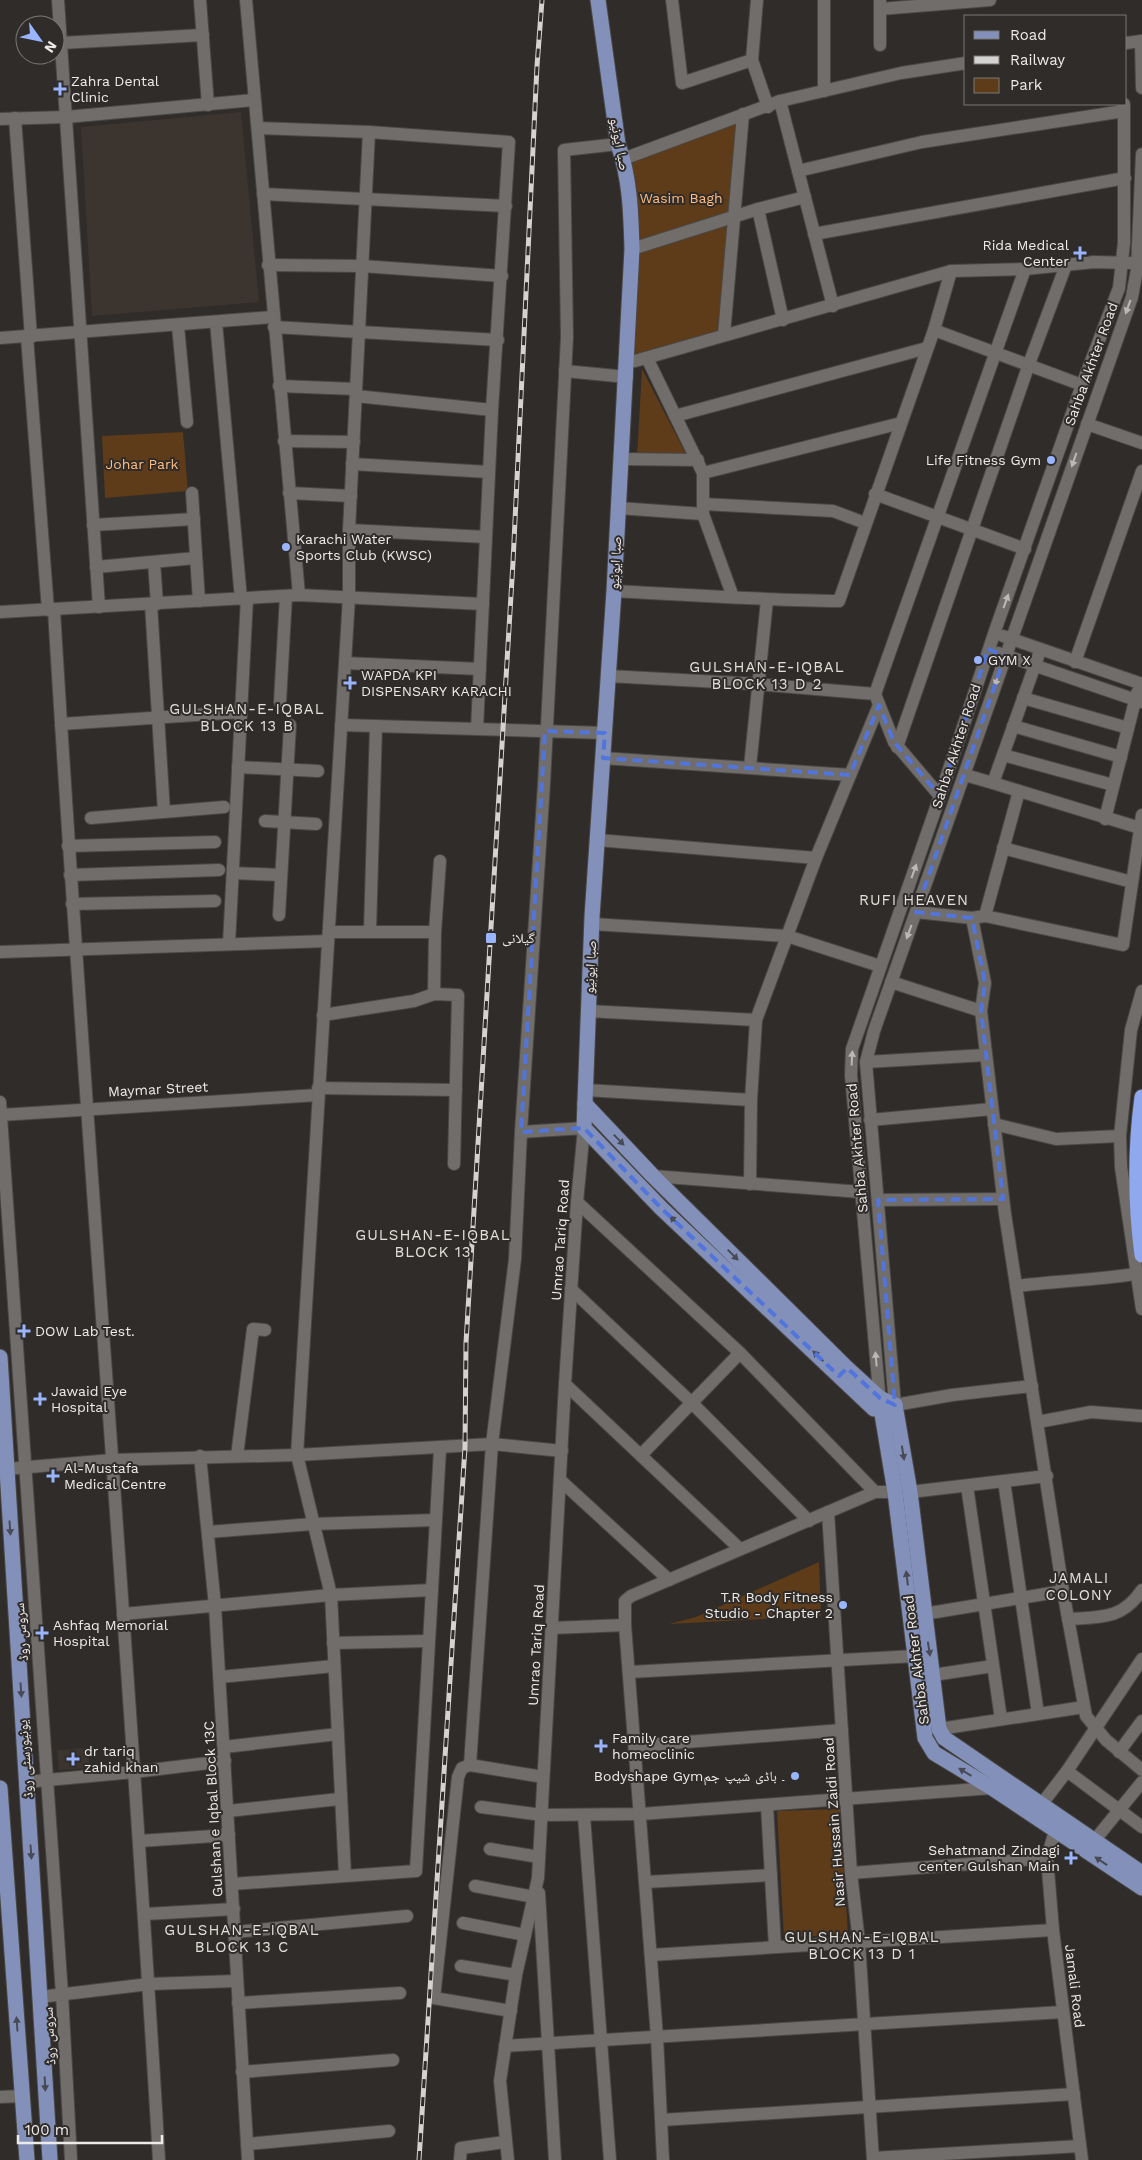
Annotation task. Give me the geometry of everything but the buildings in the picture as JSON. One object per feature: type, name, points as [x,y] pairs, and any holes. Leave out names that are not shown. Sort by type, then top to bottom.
[{"type":"highway","points":[[1142,1097],[1137,1176],[1137,1215],[1142,1254]]},
{"type":"main road","name":"صبا ایونیو","points":[[584,1128],[592,924],[627,377],[632,249],[630,203],[623,159],[618,144],[598,0]]},
{"type":"main road","points":[[586,1097],[653,1176],[843,1372]]},
{"type":"main road","points":[[584,1128],[662,1208],[843,1372],[885,1404]]},
{"type":"main road","name":"یونیورسٹی روڈ","points":[[0,1357],[50,2160]]},
{"type":"main road","name":"Sahba Akhter Road","points":[[885,1404],[924,1614],[940,1729],[944,1738],[996,1783],[1059,1825],[1142,1888]]},
{"type":"main road","name":"Sahba Akhter Road","points":[[902,1492],[915,1656],[925,1738],[934,1753],[1041,1805],[1059,1825],[1094,1841],[1142,1873]]},
{"type":"main road","name":"یونیورسٹی روڈ","points":[[0,1788],[27,2160]]},
{"type":"street","points":[[58,0],[59,15]]},
{"type":"street","points":[[200,0],[208,105]]},
{"type":"street","points":[[246,0],[289,494],[293,596],[280,702]]},
{"type":"street","points":[[672,0],[682,83],[752,60]]},
{"type":"street","points":[[757,0],[752,60],[774,104],[798,171],[833,306]]},
{"type":"street","points":[[824,0],[824,91]]},
{"type":"street","points":[[880,45],[880,5],[990,0]]},
{"type":"street","points":[[65,43],[202,35]]},
{"type":"street","points":[[1127,43],[1142,41],[1142,88]]},
{"type":"street","points":[[623,159],[774,104],[901,73],[964,63]]},
{"type":"street","points":[[62,65],[99,607]]},
{"type":"street","points":[[0,119],[66,117],[254,100]]},
{"type":"street","points":[[798,171],[922,142],[1124,107]]},
{"type":"street","name":"Sahba Akhter Road","points":[[885,1404],[861,1192],[851,1075],[852,1049],[940,796],[988,650],[1082,385],[1119,288],[1123,263],[1124,107]]},
{"type":"street","points":[[724,335],[744,114]]},
{"type":"street","points":[[15,118],[29,337],[61,724],[74,948],[139,1841],[146,1914],[160,2160]]},
{"type":"street","points":[[258,128],[369,132],[509,142],[498,340],[492,410],[477,729]]},
{"type":"street","points":[[345,1875],[339,1799],[338,1734],[330,1595],[296,1455],[350,597],[349,530],[369,132]]},
{"type":"street","points":[[470,1765],[492,1444],[515,1259],[521,1132],[543,803],[564,371],[567,276],[564,150],[618,144]]},
{"type":"street","name":"Sahba Akhter Road","points":[[885,1404],[878,1200],[866,1062],[868,1047],[965,775],[1004,656],[1132,297],[1140,263],[1142,154]]},
{"type":"street","points":[[814,234],[1124,178]]},
{"type":"street","points":[[263,194],[506,206]]},
{"type":"street","points":[[632,249],[758,209],[805,197]]},
{"type":"street","points":[[758,209],[783,320]]},
{"type":"street","points":[[627,361],[647,358],[951,271],[1024,269],[1094,262],[1140,263]]},
{"type":"street","points":[[268,265],[362,266],[502,276]]},
{"type":"street","points":[[897,747],[1029,364],[1066,265]]},
{"type":"street","points":[[750,1184],[751,1100],[756,1020],[877,700],[937,516],[1024,269]]},
{"type":"street","points":[[614,591],[733,596],[767,600],[839,601],[934,330],[951,271]]},
{"type":"street","points":[[0,338],[216,322],[273,322],[359,332],[498,340]]},
{"type":"street","points":[[216,322],[244,599],[241,712],[229,944]]},
{"type":"street","points":[[178,326],[187,422]]},
{"type":"street","points":[[934,330],[1082,385]]},
{"type":"street","points":[[675,416],[927,348]]},
{"type":"street","points":[[647,358],[703,473],[703,509],[733,596]]},
{"type":"street","points":[[564,371],[627,377]]},
{"type":"street","points":[[279,386],[356,393],[492,410]]},
{"type":"street","points":[[703,473],[900,423]]},
{"type":"street","points":[[1086,424],[1142,443]]},
{"type":"street","points":[[284,441],[354,442]]},
{"type":"street","points":[[621,459],[698,460]]},
{"type":"street","points":[[352,464],[489,472]]},
{"type":"street","points":[[1075,662],[1142,470]]},
{"type":"street","points":[[192,494],[199,601]]},
{"type":"street","points":[[289,494],[351,496]]},
{"type":"street","points":[[875,494],[973,528],[1025,549]]},
{"type":"street","points":[[618,508],[834,511],[865,523]]},
{"type":"street","points":[[93,525],[194,519]]},
{"type":"street","points":[[349,530],[486,537]]},
{"type":"street","points":[[96,567],[196,558]]},
{"type":"street","points":[[154,562],[158,718],[164,812]]},
{"type":"street","points":[[0,612],[293,596],[483,604]]},
{"type":"street","points":[[750,768],[767,600]]},
{"type":"street","points":[[994,633],[1040,651],[1140,684],[1139,701],[1128,728],[1105,819]]},
{"type":"street","points":[[988,650],[1139,701]]},
{"type":"street","points":[[993,783],[1040,651]]},
{"type":"street","points":[[345,663],[480,669]]},
{"type":"street","points":[[608,676],[757,684],[877,700]]},
{"type":"street","points":[[1023,698],[1128,728]]},
{"type":"street","points":[[877,700],[897,747],[940,796]]},
{"type":"street","points":[[61,724],[241,712]]},
{"type":"street","points":[[279,915],[290,725]]},
{"type":"street","points":[[341,725],[605,733]]},
{"type":"street","points":[[370,930],[376,726]]},
{"type":"street","points":[[1013,726],[1121,757]]},
{"type":"street","points":[[1003,755],[1114,786]]},
{"type":"street","points":[[603,758],[850,775]]},
{"type":"street","points":[[238,767],[318,771]]},
{"type":"street","points":[[965,775],[1105,819],[1140,828]]},
{"type":"street","points":[[1019,791],[1003,848],[978,917],[985,983],[981,1011],[1003,1199],[1047,1476],[1063,1591],[1086,1716],[1119,1752],[1142,1770]]},
{"type":"street","points":[[91,818],[224,807]]},
{"type":"street","points":[[916,912],[978,917],[1123,946],[1142,815]]},
{"type":"street","points":[[265,821],[316,824]]},
{"type":"street","points":[[597,840],[816,858]]},
{"type":"street","points":[[68,846],[215,842]]},
{"type":"street","points":[[1003,848],[1132,882]]},
{"type":"street","points":[[434,994],[435,932],[440,861]]},
{"type":"street","points":[[70,876],[219,870]]},
{"type":"street","points":[[233,873],[281,876]]},
{"type":"street","points":[[72,904],[215,901]]},
{"type":"street","points":[[592,924],[787,936],[880,966]]},
{"type":"street","points":[[0,952],[229,944],[328,936],[370,930],[435,932]]},
{"type":"street","points":[[891,982],[981,1011]]},
{"type":"street","points":[[1142,991],[1131,1030],[1120,1136],[1121,1167],[1135,1274],[1142,1309]]},
{"type":"street","points":[[323,1015],[414,1001],[434,994],[458,995],[454,1164]]},
{"type":"street","points":[[588,1011],[756,1020]]},
{"type":"street","points":[[866,1062],[986,1055]]},
{"type":"street","name":"Maymar Street","points":[[0,1110],[87,1108],[318,1092],[456,1090]]},
{"type":"street","points":[[586,1097],[751,1100]]},
{"type":"street","name":"سروس روڈ","points":[[0,1110],[26,1469],[45,1780],[62,1994],[71,2160]]},
{"type":"street","points":[[870,1120],[992,1110]]},
{"type":"street","points":[[994,1124],[1056,1139],[1120,1136]]},
{"type":"street","points":[[521,1132],[584,1128]]},
{"type":"street","name":"Umrao Tariq Road","points":[[508,2160],[500,2081],[516,1974],[538,1878],[540,1857],[565,1384],[577,1202],[584,1128]]},
{"type":"street","points":[[653,1176],[861,1192]]},
{"type":"street","points":[[878,1200],[1003,1199]]},
{"type":"street","points":[[577,1202],[740,1353],[875,1492]]},
{"type":"street","points":[[1016,1286],[1061,1281],[1098,1280],[1135,1274]]},
{"type":"street","points":[[571,1289],[693,1404],[809,1520]]},
{"type":"street","points":[[238,1456],[253,1329],[265,1330]]},
{"type":"street","points":[[641,1455],[693,1404],[740,1353]]},
{"type":"street","points":[[565,1384],[740,1550]]},
{"type":"street","points":[[885,1404],[1032,1386]]},
{"type":"street","points":[[1038,1422],[1091,1412],[1142,1416]]},
{"type":"street","points":[[6,1469],[26,1469],[112,1460],[200,1456],[296,1455],[492,1444],[562,1451]]},
{"type":"street","points":[[232,1884],[416,1871],[440,1448]]},
{"type":"street","name":"Gulshan e Iqbal Block 13C","points":[[200,1456],[220,1677],[234,1909],[236,1980],[248,2160]]},
{"type":"street","points":[[664,2160],[658,2037],[625,1625],[625,1601],[631,1596],[875,1492],[902,1492],[967,1486],[1047,1476]]},
{"type":"street","points":[[560,1480],[669,1580]]},
{"type":"street","points":[[1004,1481],[1038,1714]]},
{"type":"street","points":[[967,1486],[1001,1719]]},
{"type":"street","name":"Nasir Hussain Zaidi Road","points":[[828,1512],[850,1873],[859,1942],[873,2159]]},
{"type":"street","points":[[208,1532],[313,1524],[436,1520]]},
{"type":"street","points":[[123,1614],[330,1595],[432,1590]]},
{"type":"street","points":[[1068,1619],[1104,1617],[1123,1611],[1135,1601],[1142,1590]]},
{"type":"street","points":[[924,1614],[1063,1591]]},
{"type":"street","points":[[552,1628],[625,1625]]},
{"type":"street","points":[[333,1643],[429,1641]]},
{"type":"street","points":[[630,1672],[915,1656]]},
{"type":"street","points":[[1041,1805],[1067,1771],[1142,1659]]},
{"type":"street","points":[[220,1677],[334,1666]]},
{"type":"street","points":[[933,1675],[993,1666]]},
{"type":"street","points":[[940,1729],[1084,1707]]},
{"type":"street","points":[[1119,1752],[1142,1721]]},
{"type":"street","points":[[635,1746],[842,1730]]},
{"type":"street","points":[[224,1747],[338,1734]]},
{"type":"street","points":[[26,1782],[224,1761]]},
{"type":"street","points":[[511,2012],[434,1998],[458,1777],[462,1768],[470,1765],[544,1777]]},
{"type":"street","points":[[1067,1771],[1142,1827]]},
{"type":"street","points":[[1094,1841],[1142,1782]]},
{"type":"street","points":[[480,1807],[542,1815],[641,1814],[846,1800],[996,1783]]},
{"type":"street","points":[[228,1811],[339,1799]]},
{"type":"street","points":[[766,1806],[775,1947]]},
{"type":"street","points":[[584,1816],[610,2160]]},
{"type":"street","name":"Jamali Road","points":[[1059,1825],[1047,1858],[1053,1930],[1082,2160]]},
{"type":"street","points":[[139,1841],[229,1835]]},
{"type":"street","points":[[490,1849],[540,1857]]},
{"type":"street","points":[[850,1873],[1047,1858]]},
{"type":"street","points":[[646,1882],[770,1875]]},
{"type":"street","points":[[538,1878],[555,2160]]},
{"type":"street","points":[[475,1886],[534,1897]]},
{"type":"street","points":[[146,1914],[234,1909]]},
{"type":"street","points":[[235,1932],[407,1916]]},
{"type":"street","points":[[463,1923],[526,1935]]},
{"type":"street","points":[[651,1955],[1053,1930]]},
{"type":"street","points":[[460,1966],[516,1974]]},
{"type":"street","points":[[40,1997],[149,1984],[236,1980]]},
{"type":"street","points":[[238,2003],[400,1993]]},
{"type":"street","points":[[505,2046],[1063,2012]]},
{"type":"street","points":[[242,2072],[393,2060]]},
{"type":"street","points":[[662,2120],[1074,2094]]},
{"type":"street","points":[[0,2097],[22,2096]]},
{"type":"street","points":[[247,2144],[389,2131]]},
{"type":"street","points":[[460,2160],[461,2148],[505,2142]]},
{"type":"street","points":[[873,2159],[1080,2146]]},
{"type":"highlighted area","points":[[988,649],[1005,656],[916,912],[972,918],[985,983],[981,1011],[1003,1199],[878,1200],[895,1405],[880,1398],[847,1368],[839,1376],[661,1208],[584,1128],[521,1132],[545,731],[605,733],[603,758],[850,775],[879,705],[894,742],[940,796]]},
{"type":"shaded area","points":[[241,112],[259,302],[92,316],[81,127]]},
{"type":"shaded area","name":"dr tariq zahid khan","points":[[88,1748],[89,1768],[59,1770],[57,1750]]},
{"type":"green space","name":"Wasim Bagh","points":[[743,114],[724,335],[627,361],[624,163]]},
{"type":"green space","points":[[642,369],[688,458],[637,457]]},
{"type":"green space","name":"Johar Park","points":[[183,432],[188,491],[105,498],[102,436]]},
{"type":"green space","points":[[819,1562],[821,1616],[669,1624],[696,1617]]},
{"type":"green space","points":[[840,1809],[848,1934],[784,1938],[777,1811]]},
{"type":"railway","points":[[419,2160],[465,1447],[466,1343],[513,562],[537,66],[542,0]]},
{"type":"place","name":"Zahra Dental Clinic","points":[[60,89]]},
{"type":"place","name":"Rida Medical Center","points":[[1080,253]]},
{"type":"place","name":"Life Fitness Gym","points":[[1051,460]]},
{"type":"place","name":"Karachi Water Sports Club (KWSC)","points":[[286,547]]},
{"type":"place","name":"GYM X","points":[[978,660]]},
{"type":"place","name":"WAPDA KPI DISPENSARY KARACHI","points":[[350,683]]},
{"type":"place","name":"گیلانی","points":[[491,938]]},
{"type":"place","name":"DOW Lab Test.","points":[[24,1331]]},
{"type":"place","name":"Jawaid Eye Hospital","points":[[40,1399]]},
{"type":"place","name":"Al-Mustafa Medical Centre","points":[[53,1476]]},
{"type":"place","name":"T.R Body Fitness Studio - Chapter 2","points":[[843,1605]]},
{"type":"place","name":"Ashfaq Memorial Hospital","points":[[42,1633]]},
{"type":"place","name":"Family care homeoclinic","points":[[601,1746]]},
{"type":"place","name":"dr tariq zahid khan","points":[[73,1759]]},
{"type":"place","name":"Bodyshape Gym۔ باڈی شیپ جم","points":[[795,1776]]},
{"type":"place","name":"Sehatmand Zindagi center Gulshan Main","points":[[1071,1858]]},
{"type":"district","name":"GULSHAN-E-IQBAL BLOCK 13 D 2","points":[[767,676]]},
{"type":"district","name":"GULSHAN-E-IQBAL BLOCK 13 B","points":[[247,718]]},
{"type":"district","name":"RUFI HEAVEN","points":[[914,900]]},
{"type":"district","name":"GULSHAN-E-IQBAL BLOCK 13","points":[[433,1244]]},
{"type":"district","name":"JAMALI COLONY","points":[[1079,1586]]},
{"type":"district","name":"GULSHAN-E-IQBAL BLOCK 13 C","points":[[242,1938]]},
{"type":"district","name":"GULSHAN-E-IQBAL BLOCK 13 D 1","points":[[862,1946]]}]
